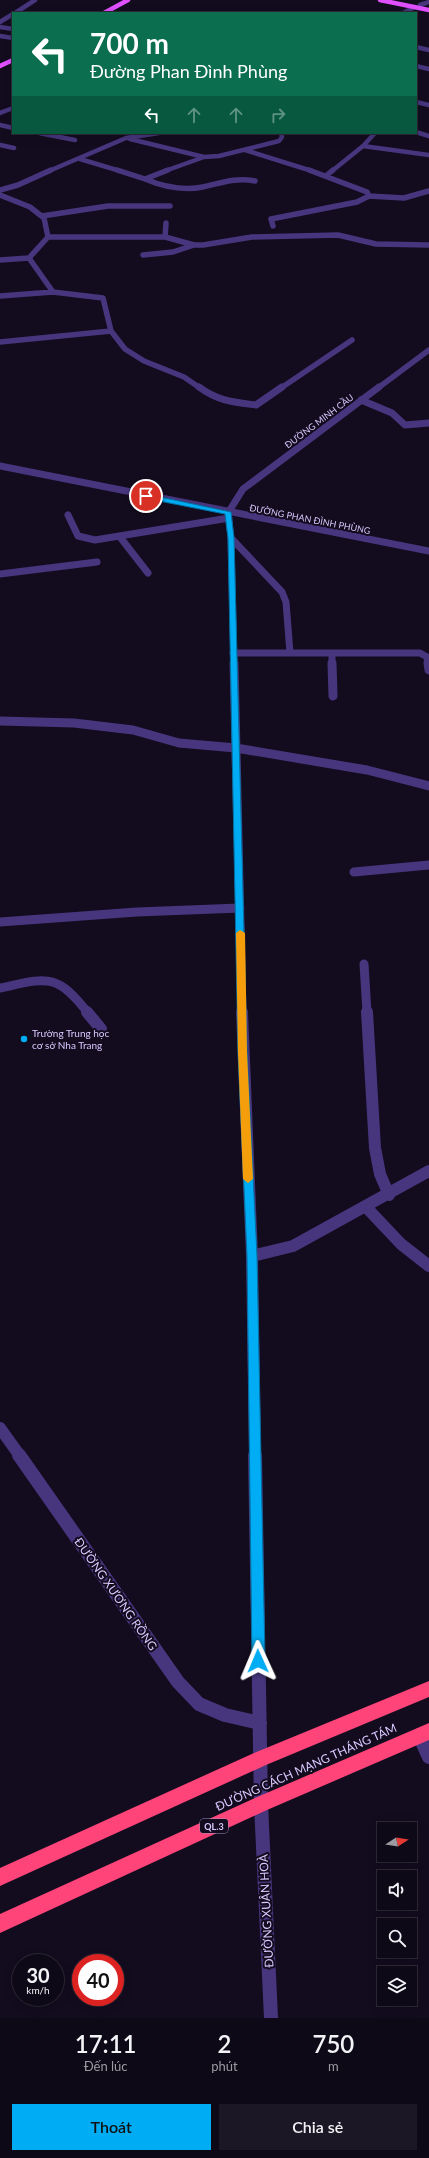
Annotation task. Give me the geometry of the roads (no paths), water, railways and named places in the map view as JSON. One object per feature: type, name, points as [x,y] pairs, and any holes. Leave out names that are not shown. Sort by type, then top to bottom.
[{"type":"highway","points":[[0,1877],[260,1759],[429,1689]]},
{"type":"highway","name":"ĐƯỜNG CÁCH MẠNG THÁNG TÁM","points":[[0,1924],[261,1804],[424,1733]]},
{"type":"main road","points":[[106,12],[128,0]]},
{"type":"main road","points":[[380,0],[429,10]]},
{"type":"main road","points":[[395,0],[429,7]]},
{"type":"main road","points":[[415,8],[420,5]]},
{"type":"main road","points":[[0,66],[12,61]]},
{"type":"street","points":[[16,12],[35,0]]},
{"type":"street","points":[[420,5],[429,2]]},
{"type":"street","points":[[405,12],[415,8]]},
{"type":"street","points":[[0,14],[12,14]]},
{"type":"street","points":[[1,21],[12,15]]},
{"type":"street","points":[[1,21],[12,21]]},
{"type":"street","points":[[0,27],[12,29]]},
{"type":"street","points":[[0,36],[12,38]]},
{"type":"street","points":[[417,47],[429,50]]},
{"type":"street","points":[[417,66],[429,69]]},
{"type":"street","points":[[417,102],[429,104]]},
{"type":"street","points":[[0,105],[12,108]]},
{"type":"street","points":[[0,113],[12,108]]},
{"type":"street","points":[[0,125],[12,128]]},
{"type":"street","points":[[417,132],[429,136]]},
{"type":"street","points":[[44,134],[75,140]]},
{"type":"street","points":[[0,191],[18,185],[126,138],[152,134]]},
{"type":"street","points":[[145,179],[204,157],[245,150],[278,141],[282,137],[281,134]]},
{"type":"street","points":[[326,176],[374,134]]},
{"type":"street","points":[[126,138],[204,157]]},
{"type":"street","points":[[0,145],[14,148]]},
{"type":"street","points":[[362,146],[429,155]]},
{"type":"street","points":[[245,150],[326,176],[367,192],[369,196]]},
{"type":"street","points":[[80,158],[156,184],[177,189],[202,187],[239,178],[255,181]]},
{"type":"street","points":[[0,191],[30,207],[42,216],[48,237]]},
{"type":"street","points":[[273,226],[271,219],[356,202],[369,196],[404,198],[429,191]]},
{"type":"street","points":[[42,216],[108,206],[170,206]]},
{"type":"street","points":[[165,237],[166,223]]},
{"type":"street","points":[[143,255],[173,252],[194,245],[252,237],[338,235],[376,244],[429,246]]},
{"type":"street","points":[[0,260],[29,258],[48,237],[165,237],[174,238],[194,245]]},
{"type":"street","points":[[29,258],[53,292]]},
{"type":"street","points":[[0,296],[53,292],[103,298],[111,331],[125,349],[144,361],[184,377],[212,397],[224,402],[256,405],[352,340]]},
{"type":"street","points":[[0,342],[111,331]]},
{"type":"street","name":"ĐƯỜNG MINH CẦU","points":[[229,515],[243,489],[429,350]]},
{"type":"street","points":[[361,400],[392,414],[405,425],[429,423]]},
{"type":"street","name":"ĐƯỜNG PHAN ĐÌNH PHÙNG","points":[[0,466],[229,515],[429,552]]},
{"type":"street","points":[[68,515],[78,536],[95,540],[120,537],[229,515]]},
{"type":"street","name":"ĐƯỜNG XUÂN HOÀ","points":[[229,515],[231,538],[240,908],[242,1052],[252,1256],[261,1804],[271,2018]]},
{"type":"street","points":[[120,537],[148,573]]},
{"type":"street","points":[[231,538],[282,592],[286,602],[290,653]]},
{"type":"street","points":[[0,574],[97,562]]},
{"type":"street","points":[[233,653],[420,653],[427,657],[429,670]]},
{"type":"street","points":[[332,654],[332,696]]},
{"type":"street","points":[[0,721],[106,727],[147,733],[187,744],[236,748],[367,770],[429,786]]},
{"type":"street","points":[[354,872],[379,871],[429,865]]},
{"type":"street","points":[[0,922],[137,912],[240,908]]},
{"type":"street","points":[[364,964],[375,1148],[380,1174],[389,1195]]},
{"type":"street","points":[[0,988],[39,980],[57,982],[65,988],[101,1029]]},
{"type":"street","points":[[252,1256],[293,1246],[389,1195],[429,1171]]},
{"type":"street","points":[[366,1206],[400,1244],[429,1266]]},
{"type":"street","name":"ĐƯỜNG XƯƠNG RỒNG","points":[[0,1428],[178,1682],[199,1704],[225,1715],[260,1723]]},
{"type":"street","points":[[424,1733],[429,1757]]},
{"type":"place","name":"Trường Trung học cơ sở Nha Trang","points":[[24,1039]]}]
